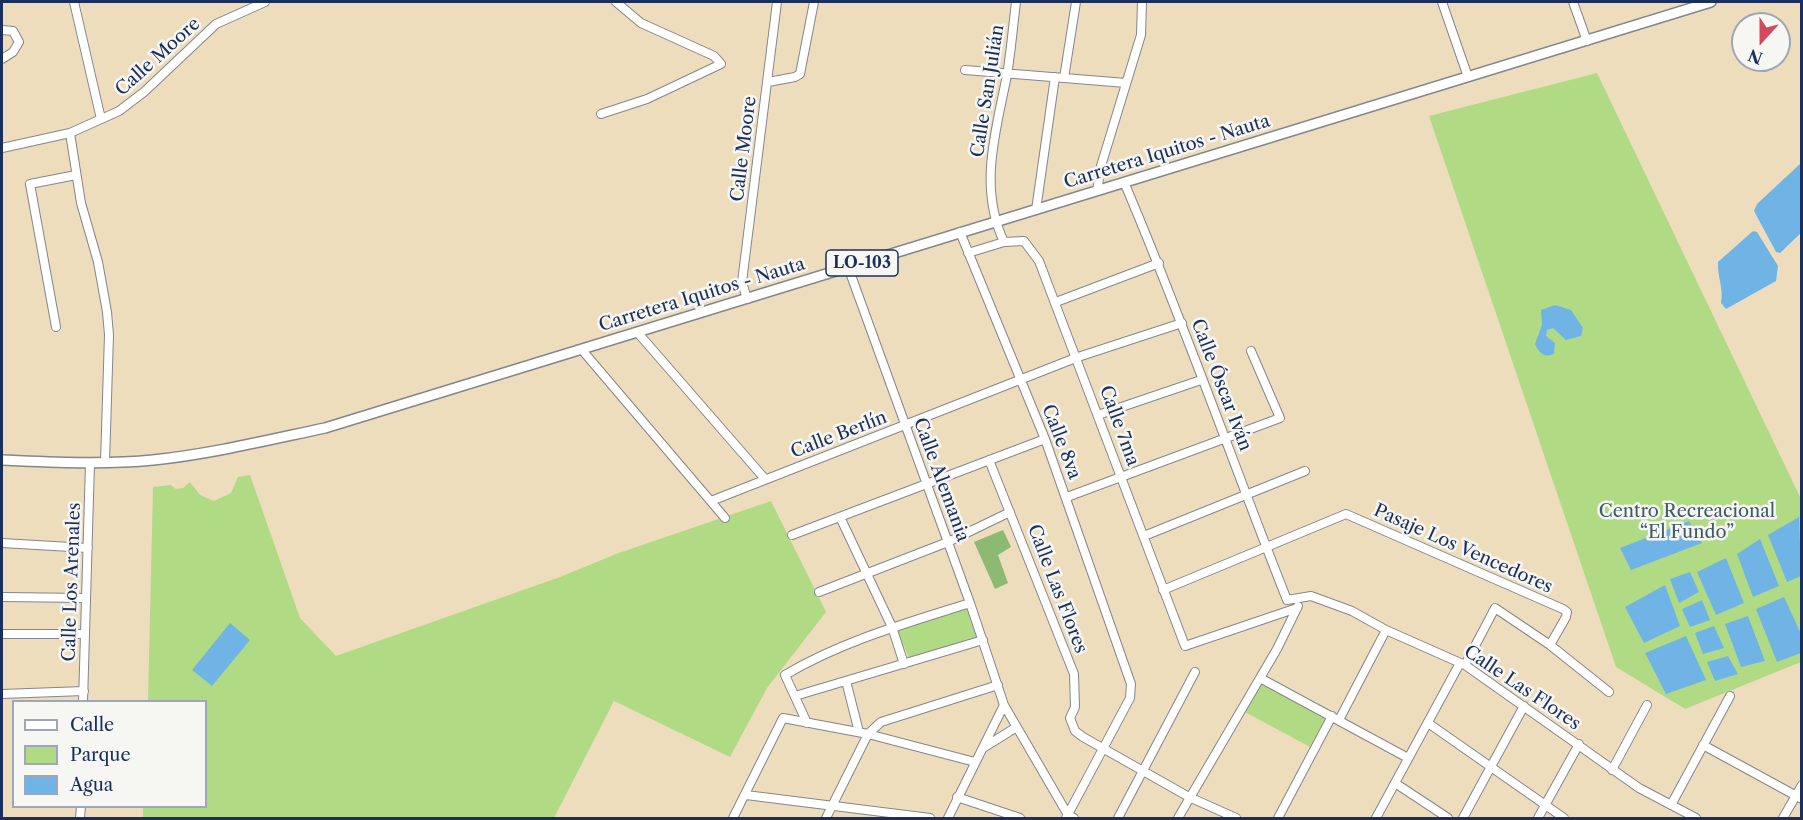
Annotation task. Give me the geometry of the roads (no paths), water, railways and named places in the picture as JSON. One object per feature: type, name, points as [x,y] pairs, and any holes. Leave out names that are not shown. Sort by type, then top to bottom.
[{"type":"main road","name":"Carretera Iquitos - Nauta","points":[[2,460],[90,463],[153,460],[218,451],[325,428],[1711,2]]},
{"type":"street","points":[[74,2],[101,119]]},
{"type":"street","name":"Calle Moore","points":[[2,148],[70,133],[119,111],[216,24],[265,2]]},
{"type":"street","points":[[601,114],[647,99],[721,64],[714,56],[641,23],[616,2]]},
{"type":"street","name":"Calle Moore","points":[[747,299],[742,282],[777,2]]},
{"type":"street","points":[[768,82],[800,74],[814,2]]},
{"type":"street","name":"Calle San Julián","points":[[994,222],[990,153],[1007,73],[1016,2]]},
{"type":"street","points":[[1064,78],[1076,2]]},
{"type":"street","points":[[1097,191],[1101,166],[1141,35],[1142,2]]},
{"type":"street","points":[[1442,2],[1468,77]]},
{"type":"street","points":[[1573,2],[1587,41]]},
{"type":"street","points":[[2,30],[13,31],[19,42],[13,52],[2,58]]},
{"type":"street","points":[[964,70],[1126,83]]},
{"type":"street","points":[[1036,210],[1055,77]]},
{"type":"street","points":[[70,133],[81,203],[98,262],[107,312],[109,335],[105,462]]},
{"type":"street","points":[[56,327],[30,184],[76,175]]},
{"type":"street","name":"Calle Óscar Iván","points":[[1124,182],[1159,263],[1201,380],[1248,495],[1287,600]]},
{"type":"street","points":[[994,222],[1004,242]]},
{"type":"street","name":"Calle 8va","points":[[960,232],[1067,497],[1132,691],[1069,817]]},
{"type":"street","name":"Calle 7ma","points":[[968,253],[1004,242],[1024,240],[1030,245],[1078,357],[1185,646],[1297,608]]},
{"type":"street","points":[[1056,302],[1159,263]]},
{"type":"street","name":"Calle Alemania","points":[[848,267],[970,603],[1004,705],[1015,728],[1069,817]]},
{"type":"street","name":"Calle Berlín","points":[[711,501],[1078,357],[1182,323]]},
{"type":"street","points":[[638,333],[765,480]]},
{"type":"street","points":[[582,350],[725,519]]},
{"type":"street","points":[[1067,497],[1226,440],[1280,418],[1251,351]]},
{"type":"street","points":[[1098,415],[1201,380]]},
{"type":"street","points":[[792,535],[1045,439]]},
{"type":"street","name":"Calle Las Flores","points":[[989,460],[1075,679],[1073,690],[1076,707],[1070,718],[1071,724],[1083,737],[1104,749]]},
{"type":"street","name":"Calle Los Arenales","points":[[83,700],[90,463]]},
{"type":"street","points":[[1144,536],[1305,471]]},
{"type":"street","points":[[819,592],[867,571],[948,542],[1010,512]]},
{"type":"street","name":"Pasaje Los Vencedores","points":[[1267,549],[1346,514],[1563,609],[1567,612],[1566,617],[1550,645]]},
{"type":"street","points":[[840,517],[892,627],[904,664]]},
{"type":"street","points":[[2,543],[88,548]]},
{"type":"street","points":[[1163,590],[1267,549]]},
{"type":"street","name":"Calle Las Flores","points":[[1287,600],[1311,596],[1352,611],[1386,630],[1463,664],[1579,744],[1612,770],[1696,819]]},
{"type":"street","points":[[2,597],[86,598]]},
{"type":"street","points":[[1178,819],[1260,678],[1303,597]]},
{"type":"street","points":[[807,723],[785,675],[811,659],[892,627],[970,603]]},
{"type":"street","points":[[1376,819],[1408,758],[1495,609],[1550,645],[1609,692]]},
{"type":"street","points":[[1278,819],[1386,630]]},
{"type":"street","points":[[2,634],[85,634]]},
{"type":"street","points":[[795,696],[983,640]]},
{"type":"street","points":[[1118,819],[1195,672]]},
{"type":"street","points":[[1260,678],[1408,758]]},
{"type":"street","points":[[846,681],[859,732]]},
{"type":"street","points":[[826,819],[868,734],[881,722],[998,685]]},
{"type":"street","points":[[2,694],[84,691]]},
{"type":"street","points":[[1671,805],[1730,696]]},
{"type":"street","points":[[948,819],[1004,705]]},
{"type":"street","points":[[1612,770],[1647,705]]},
{"type":"street","points":[[1463,819],[1524,706]]},
{"type":"street","points":[[732,819],[783,718],[868,734],[975,762]]},
{"type":"street","points":[[1428,723],[1564,819]]},
{"type":"street","points":[[981,749],[1015,728]]},
{"type":"street","points":[[1538,819],[1579,744]]},
{"type":"street","points":[[1703,745],[1799,797]]},
{"type":"street","points":[[1104,749],[1190,797],[1236,819]]},
{"type":"street","points":[[1395,783],[1448,819]]},
{"type":"street","points":[[1783,819],[1799,797],[1802,785]]},
{"type":"street","points":[[746,795],[930,819]]},
{"type":"street","points":[[957,797],[1020,819]]},
{"type":"water","points":[[1801,163],[1801,233],[1780,253],[1776,252],[1754,211],[1757,204]]},
{"type":"water","points":[[1753,231],[1757,232],[1778,266],[1776,281],[1726,309],[1721,303],[1718,262]]},
{"type":"water","points":[[1555,305],[1571,310],[1583,328],[1581,336],[1566,340],[1553,328],[1547,330],[1546,336],[1555,343],[1554,354],[1545,355],[1535,344],[1542,325],[1541,310]]},
{"type":"water","points":[[1799,517],[1801,576],[1787,582],[1768,535]]},
{"type":"water","points":[[1689,521],[1702,543],[1631,570],[1620,548]]},
{"type":"water","points":[[1760,539],[1779,586],[1753,597],[1737,554]]},
{"type":"water","points":[[1726,558],[1744,603],[1716,615],[1697,572]]},
{"type":"water","points":[[1690,572],[1699,592],[1679,603],[1670,579]]},
{"type":"water","points":[[1665,585],[1680,626],[1644,643],[1625,607]]},
{"type":"water","points":[[1784,597],[1801,634],[1801,653],[1777,662],[1756,609]]},
{"type":"water","points":[[1702,600],[1710,620],[1690,627],[1682,609]]},
{"type":"water","points":[[1748,616],[1765,661],[1741,667],[1725,624]]},
{"type":"water","points":[[230,623],[250,640],[212,686],[192,670]]},
{"type":"water","points":[[1714,626],[1724,648],[1703,654],[1695,633]]},
{"type":"water","points":[[1686,636],[1706,680],[1666,694],[1645,653]]},
{"type":"water","points":[[1728,656],[1738,674],[1715,681],[1707,662]]},
{"type":"park label","name":"Centro Recreacional “El Fundo”","points":[[1687,522]]}]
